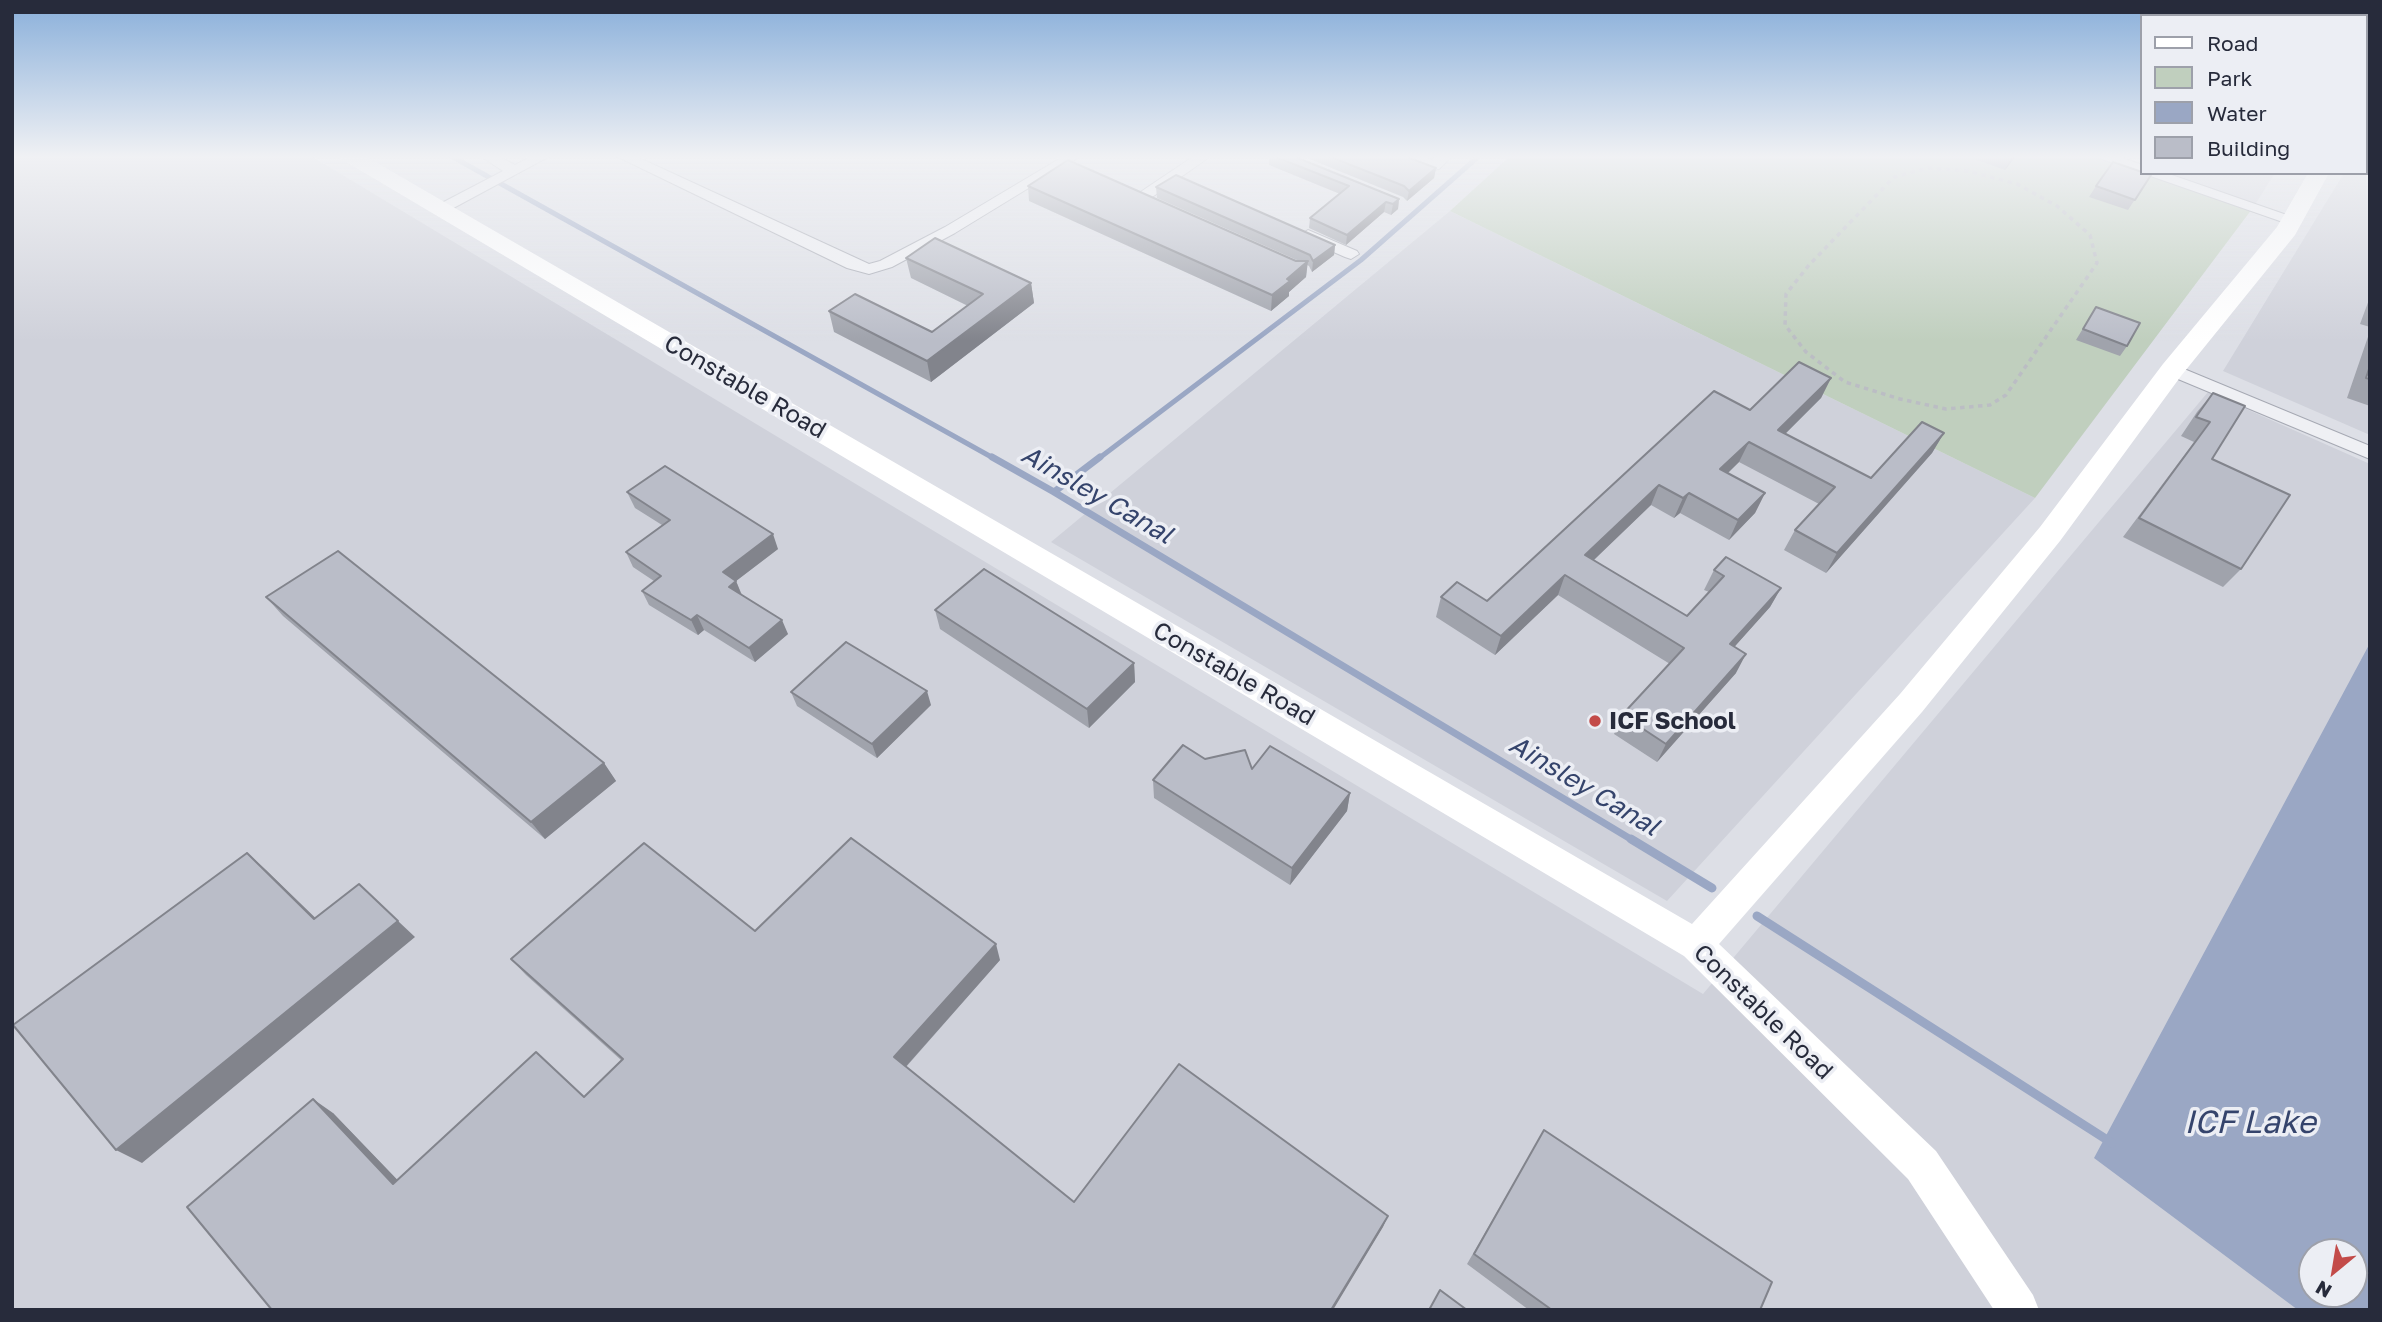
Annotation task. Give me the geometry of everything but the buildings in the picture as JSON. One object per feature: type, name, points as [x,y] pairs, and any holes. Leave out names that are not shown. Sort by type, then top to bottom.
[{"type":"street","name":"Constable Road","points":[[456,218],[1696,945],[1923,1165],[2018,1310]]},
{"type":"street","points":[[752,218],[841,260],[869,269],[887,264],[971,218]]},
{"type":"street","points":[[1696,945],[1911,703],[2050,534],[2172,370],[2294,218]]},
{"type":"street","points":[[1288,226],[1351,254]]},
{"type":"street","points":[[2172,370],[2370,453]]},
{"type":"lane","points":[[2282,218],[2292,221]]},
{"type":"path","points":[[1855,218],[1809,265],[1786,295],[1785,325],[1806,352],[1845,382],[1900,400],[1946,409],[1990,405],[2006,395],[2097,264],[2090,235],[2070,218]]},
{"type":"shaded area","points":[[12,218],[413,218],[1703,994],[2208,392],[2370,464],[2370,1310],[12,1310]]},
{"type":"shaded area","name":"ICF School","points":[[1442,218],[1464,218],[2035,498],[1667,901],[1051,542]]},
{"type":"shaded area","points":[[2317,218],[2370,218],[2370,435],[2223,371]]},
{"type":"green space","points":[[1464,218],[2245,218],[2035,498]]},
{"type":"water","name":"ICF Lake","points":[[2370,643],[2370,1310],[2298,1310],[2094,1158]]},
{"type":"waterway","name":"Ainsley Canal","points":[[562,218],[995,459]]},
{"type":"waterway","points":[[1098,459],[1361,260],[1409,218]]},
{"type":"waterway","name":"Ainsley Canal","points":[[992,457],[1054,492]]},
{"type":"waterway","points":[[1054,492],[1100,457]]},
{"type":"waterway","name":"Ainsley Canal","points":[[1054,492],[1634,841]]},
{"type":"waterway","name":"Ainsley Canal","points":[[1631,839],[1712,888]]},
{"type":"waterway","name":"Ainsley Canal","points":[[1757,916],[2112,1143]]},
{"type":"place","name":"ICF School","points":[[1595,721]]}]
